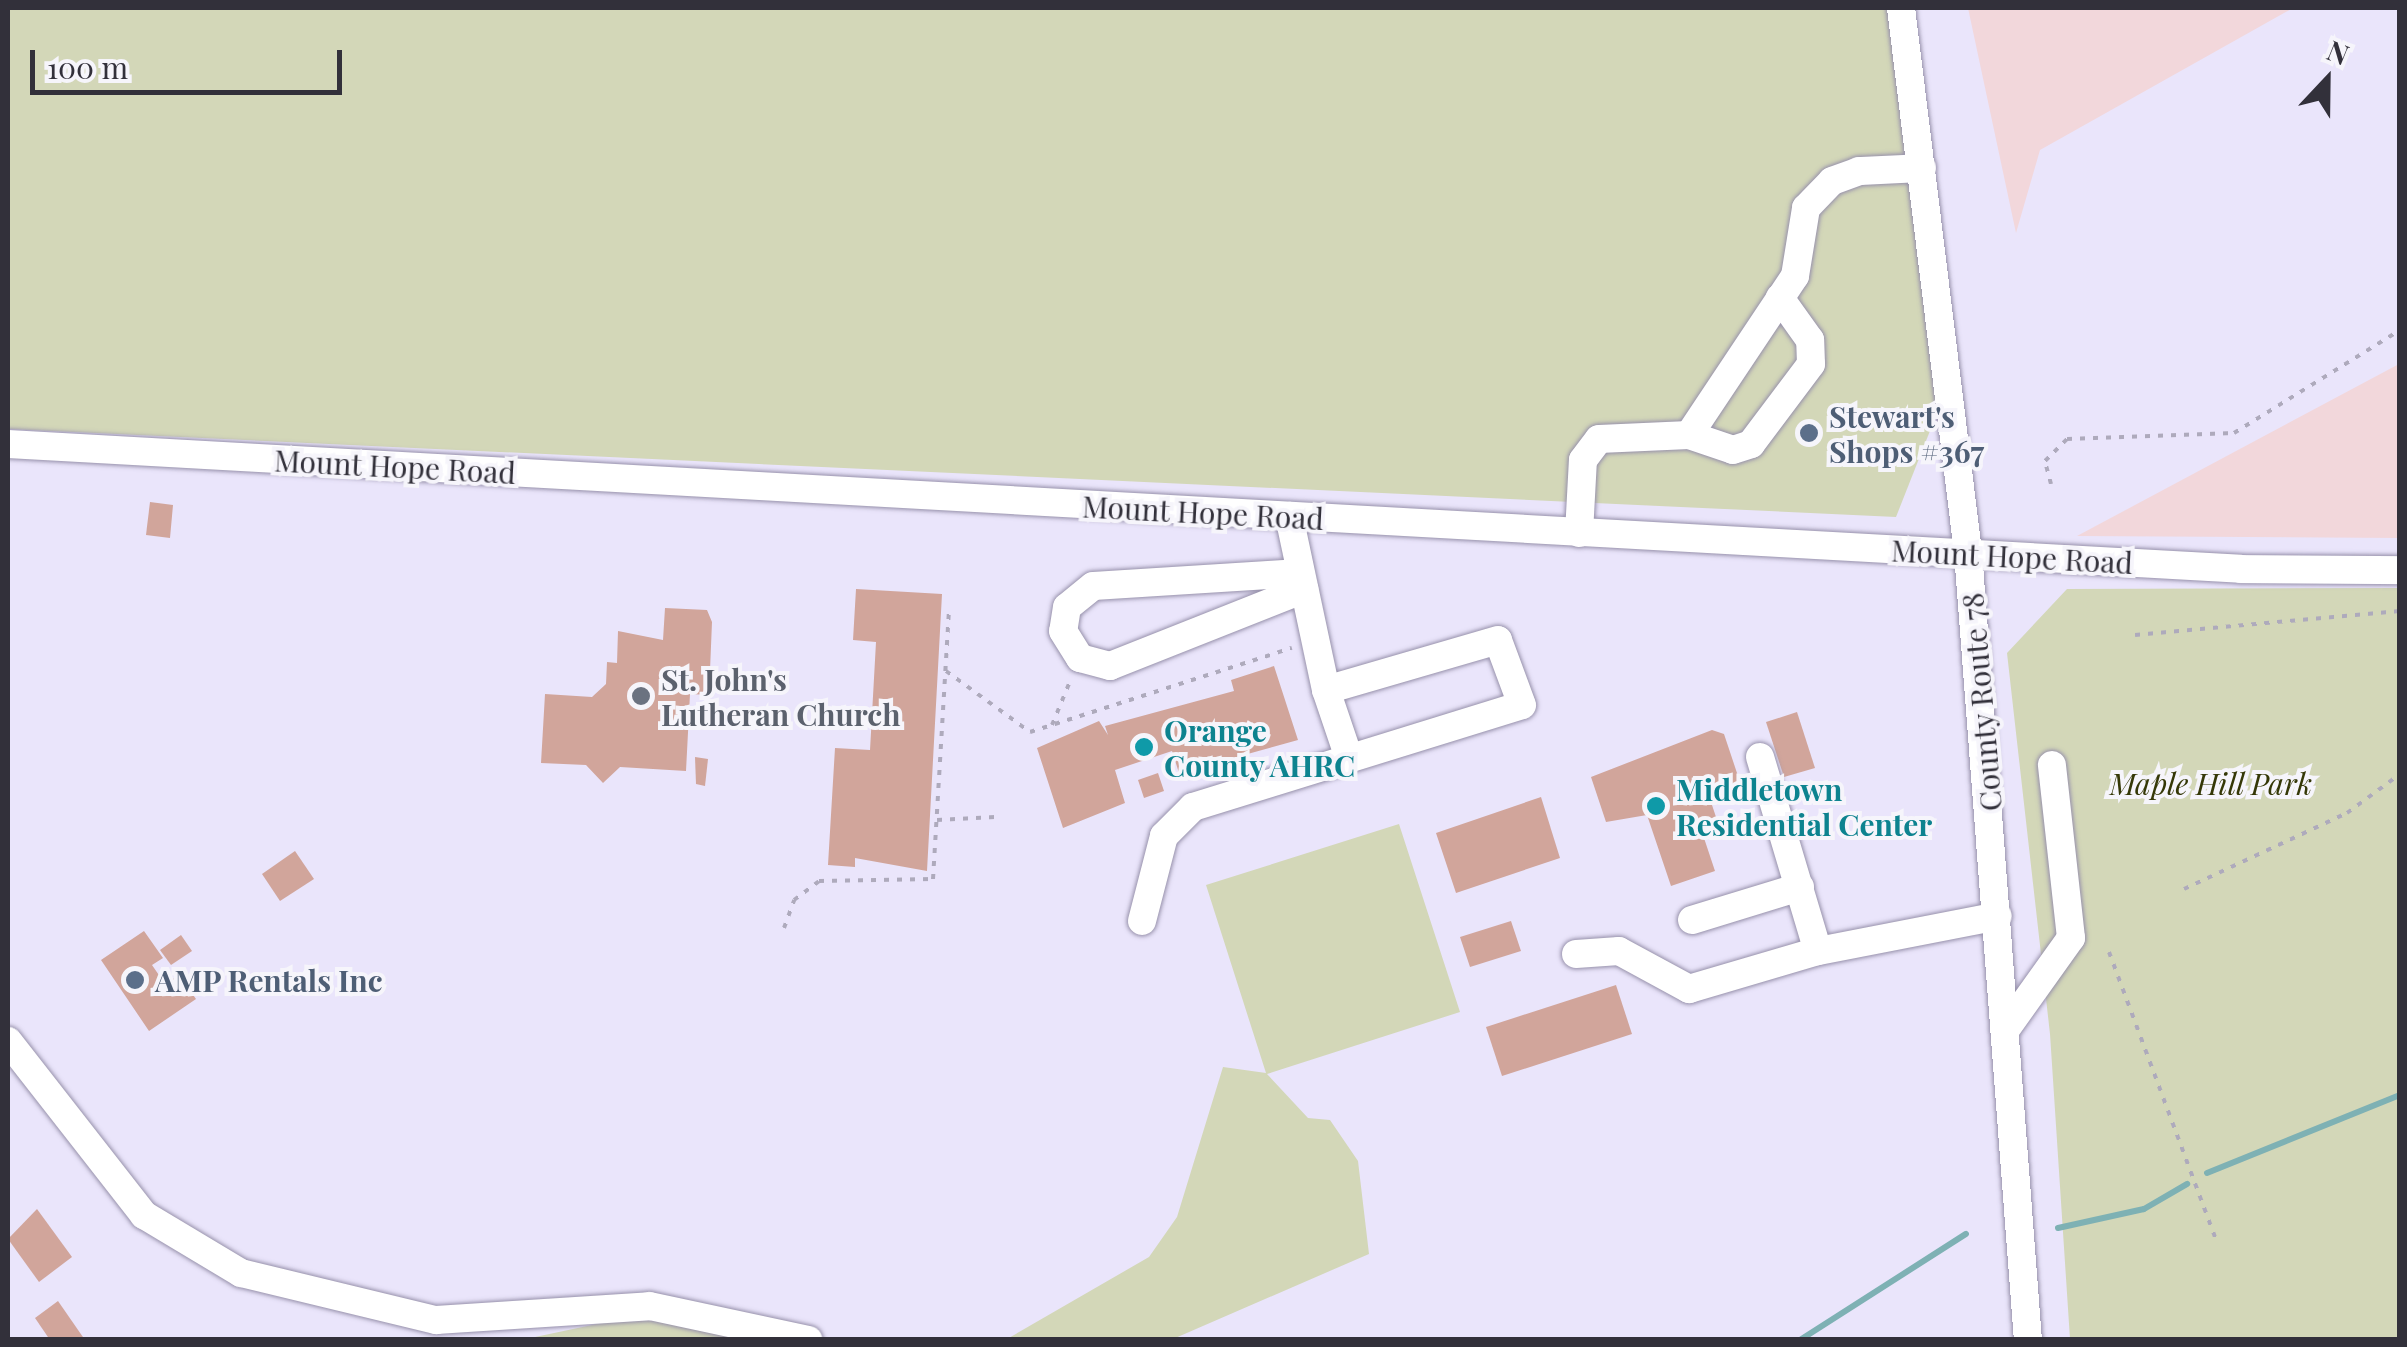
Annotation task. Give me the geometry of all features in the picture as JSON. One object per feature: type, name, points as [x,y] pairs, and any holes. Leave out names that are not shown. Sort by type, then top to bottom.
[{"type":"street","name":"County Route 78","points":[[1901,8],[1968,552],[2028,1340]]},
{"type":"street","points":[[1689,435],[1795,276],[1806,208],[1832,181],[1922,168]]},
{"type":"street","points":[[1579,533],[1583,460],[1599,439],[1689,435],[1733,450],[1751,444],[1811,364],[1810,340],[1780,298]]},
{"type":"street","name":"Mount Hope Road","points":[[8,444],[1579,533],[2400,570]]},
{"type":"street","points":[[1289,516],[1326,690],[1349,758]]},
{"type":"street","points":[[1302,581],[1110,666],[1080,658],[1062,623],[1082,590],[1302,581]]},
{"type":"street","points":[[1142,920],[1176,818],[1522,704],[1498,640],[1326,690]]},
{"type":"street","points":[[1760,757],[1818,950]]},
{"type":"street","points":[[2006,1030],[2071,938],[2052,765]]},
{"type":"street","points":[[1692,920],[1800,887]]},
{"type":"street","points":[[1576,954],[1618,951],[1688,989],[1818,950],[1998,916]]},
{"type":"street","points":[[10,1051],[116,1186],[207,1256],[351,1306],[485,1330],[650,1306],[808,1340]]},
{"type":"path","points":[[2052,484],[2045,461],[2067,439],[2234,433],[2400,330]]},
{"type":"path","points":[[2136,635],[2400,611]]},
{"type":"path","points":[[784,928],[794,900],[819,881],[934,879],[950,612]]},
{"type":"path","points":[[946,670],[1030,732],[1318,640]]},
{"type":"path","points":[[1052,725],[1080,658]]},
{"type":"path","points":[[2184,889],[2347,813],[2400,774]]},
{"type":"path","points":[[937,820],[995,816]]},
{"type":"path","points":[[2109,952],[2217,1242]]},
{"type":"shaded area","points":[[1968,8],[2293,8],[2040,150],[2016,233]]},
{"type":"shaded area","points":[[2399,364],[2399,538],[2077,536]]},
{"type":"green space","points":[[8,8],[1905,8],[1939,408],[1896,517],[8,429]]},
{"type":"green space","name":"Maple Hill Park","points":[[2399,588],[2399,1339],[2070,1339],[2050,1034],[2007,653],[2067,589]]},
{"type":"green space","points":[[1399,824],[1460,1012],[1267,1074],[1308,1118],[1330,1120],[1358,1161],[1369,1254],[1173,1339],[1007,1339],[1149,1257],[1177,1217],[1223,1067],[1266,1073],[1206,885]]},
{"type":"green space","points":[[625,1318],[686,1321],[768,1340],[521,1340]]},
{"type":"building","points":[[150,502],[173,505],[170,538],[146,535]]},
{"type":"building","points":[[856,589],[942,594],[927,871],[855,858],[855,867],[828,865],[835,748],[870,750],[876,642],[853,640]]},
{"type":"building","name":"St. John's Lutheran Church","points":[[665,608],[707,610],[712,622],[709,695],[690,694],[686,771],[620,767],[603,783],[586,765],[541,763],[545,694],[592,697],[606,684],[607,662],[617,663],[618,631],[663,640]]},
{"type":"building","name":"Orange County AHRC","points":[[1274,666],[1298,740],[1179,773],[1172,751],[1115,770],[1125,803],[1063,828],[1037,748],[1099,721],[1108,735],[1105,726],[1234,691],[1231,680]]},
{"type":"building","points":[[1797,712],[1815,768],[1784,777],[1766,722]]},
{"type":"building","name":"Middletown Residential Center","points":[[1712,730],[1724,734],[1741,785],[1709,796],[1716,817],[1699,823],[1715,871],[1671,886],[1647,815],[1606,822],[1591,777]]},
{"type":"building","points":[[695,757],[708,759],[705,786],[696,784]]},
{"type":"building","points":[[1158,773],[1164,791],[1144,798],[1138,780]]},
{"type":"building","points":[[1541,797],[1560,858],[1456,893],[1436,833]]},
{"type":"building","points":[[295,851],[314,879],[280,901],[262,874]]},
{"type":"building","points":[[1511,921],[1521,951],[1470,967],[1460,937]]},
{"type":"building","points":[[144,931],[163,958],[152,965],[165,984],[179,975],[196,999],[149,1031],[101,960]]},
{"type":"building","points":[[181,935],[192,951],[171,965],[160,950]]},
{"type":"building","points":[[1616,985],[1632,1034],[1502,1076],[1486,1027]]},
{"type":"building","points":[[37,1209],[72,1257],[39,1282],[8,1239]]},
{"type":"building","points":[[58,1301],[85,1340],[50,1340],[35,1318]]},
{"type":"waterway","points":[[2207,1173],[2400,1095]]},
{"type":"waterway","points":[[2058,1228],[2144,1209],[2187,1184]]},
{"type":"waterway","points":[[1800,1340],[1966,1234]]},
{"type":"place","name":"Stewart's Shops #367","points":[[1809,433]]},
{"type":"place","name":"St. John's Lutheran Church","points":[[641,696]]},
{"type":"place","name":"Orange County AHRC","points":[[1144,747]]},
{"type":"place","name":"Middletown Residential Center","points":[[1656,806]]},
{"type":"place","name":"AMP Rentals Inc","points":[[135,980]]}]
